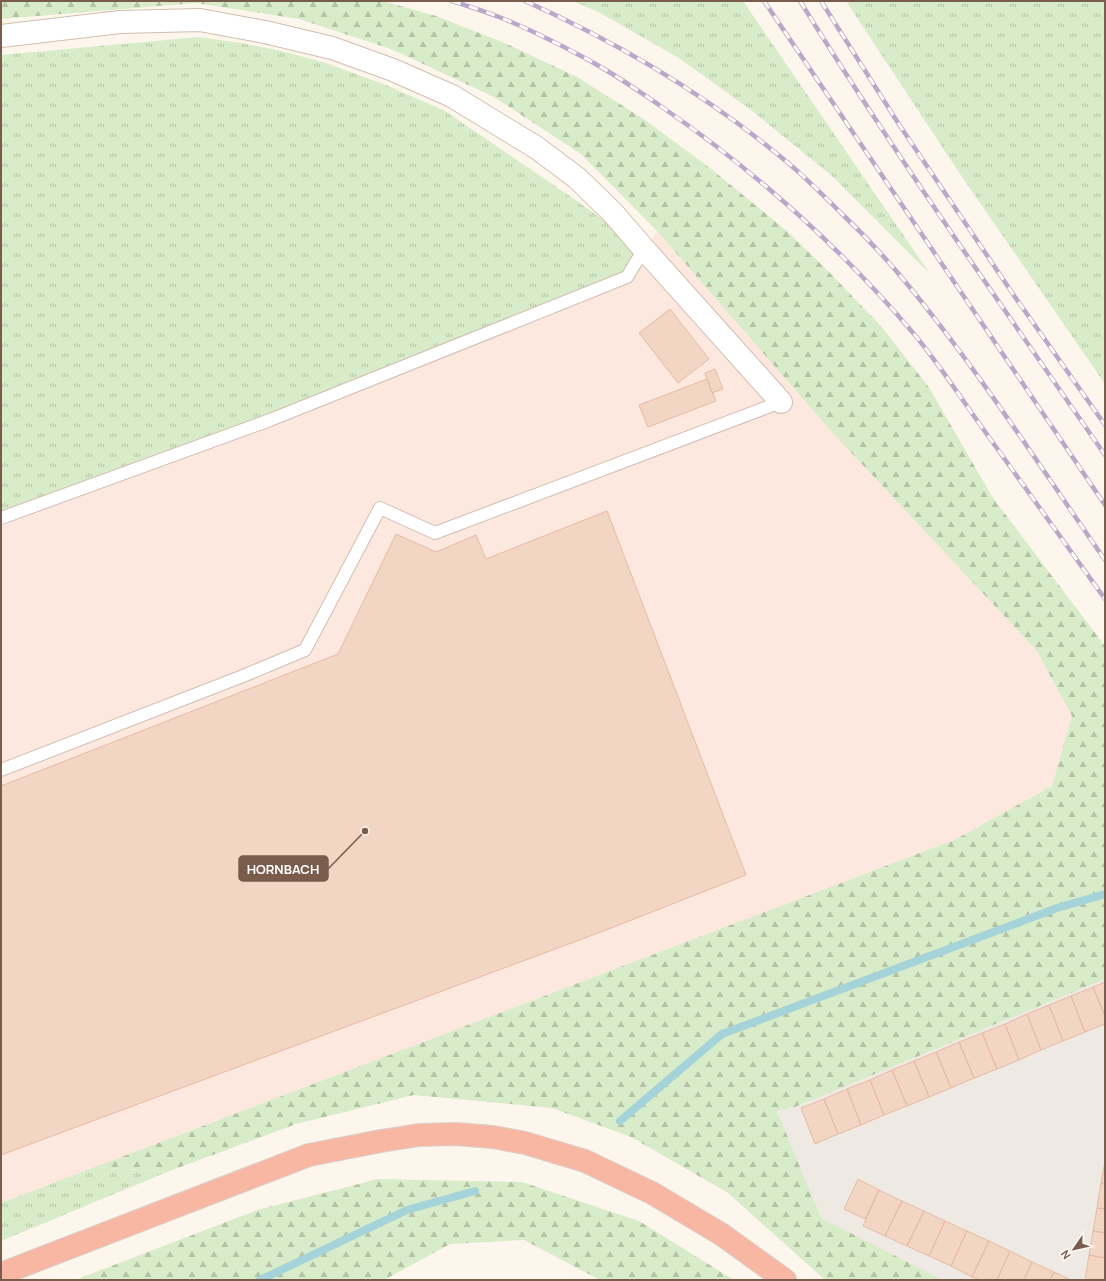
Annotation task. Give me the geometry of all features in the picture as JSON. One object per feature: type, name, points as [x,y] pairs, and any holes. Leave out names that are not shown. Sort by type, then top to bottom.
[{"type":"highway","points":[[1,1274],[309,1155],[419,1135],[456,1134],[493,1137],[525,1143],[586,1161],[652,1193],[721,1234],[785,1280]]},
{"type":"street","points":[[1,36],[120,22],[200,20],[265,32],[332,48],[393,70],[452,96],[537,148],[577,178],[613,213],[781,402]]},
{"type":"lane","points":[[1,518],[270,420],[627,277],[644,249]]},
{"type":"lane","points":[[1,770],[305,650],[380,508],[435,533],[781,402]]},
{"type":"shaded area","points":[[657,231],[831,431],[1037,651],[1072,716],[1052,786],[954,840],[1,1203],[1,518],[627,277]]},
{"type":"shaded area","points":[[1105,979],[1105,1280],[943,1280],[821,1218],[777,1111],[795,1107]]},
{"type":"green space","points":[[1,1],[383,1],[436,16],[507,44],[577,77],[645,120],[710,168],[787,231],[826,269],[880,325],[928,386],[993,498],[1105,646],[1105,979],[795,1107],[777,1111],[821,1218],[943,1280],[825,1280],[728,1193],[631,1137],[552,1108],[414,1095],[296,1124],[167,1172],[95,1167],[954,840],[1052,786],[1072,716],[1037,651],[831,431],[657,231],[581,154],[494,97],[391,49],[299,19],[196,3],[1,19]]},
{"type":"green space","points":[[573,1],[743,1],[930,274],[832,176],[751,110],[679,58],[600,13]]},
{"type":"green space","points":[[846,1],[1105,1],[1105,384],[958,171]]},
{"type":"green space","points":[[199,37],[281,51],[326,63],[386,85],[445,111],[577,201],[644,249],[627,277],[1,515],[1,55]]},
{"type":"green space","points":[[95,1167],[167,1172],[1,1241],[1,1203]]},
{"type":"green space","points":[[378,1179],[522,1182],[639,1221],[734,1280],[600,1280],[524,1240],[450,1244],[384,1280],[75,1280],[257,1210]]},
{"type":"building","points":[[670,309],[709,359],[678,383],[639,333]]},
{"type":"building","points":[[715,369],[723,389],[712,393],[705,373]]},
{"type":"building","points":[[707,379],[716,401],[648,427],[639,405]]},
{"type":"building","points":[[607,511],[746,875],[601,932],[1,1155],[1,786],[338,654],[396,534],[436,552],[476,535],[486,559]]},
{"type":"building","points":[[1105,982],[1105,1016],[1093,987]]},
{"type":"building","points":[[1093,987],[1105,1016],[1105,1024],[1085,1032],[1071,996]]},
{"type":"building","points":[[1071,996],[1085,1032],[1063,1041],[1049,1005]]},
{"type":"building","points":[[1049,1005],[1063,1041],[1041,1050],[1027,1014]]},
{"type":"building","points":[[1027,1014],[1041,1050],[1019,1060],[1005,1024]]},
{"type":"building","points":[[1005,1024],[1019,1060],[997,1069],[982,1033]]},
{"type":"building","points":[[982,1033],[997,1069],[974,1078],[959,1042]]},
{"type":"building","points":[[959,1042],[974,1078],[951,1088],[936,1052]]},
{"type":"building","points":[[936,1052],[951,1088],[929,1097],[914,1061]]},
{"type":"building","points":[[914,1061],[929,1097],[907,1106],[892,1070]]},
{"type":"building","points":[[892,1070],[907,1106],[884,1115],[870,1080]]},
{"type":"building","points":[[870,1080],[884,1115],[861,1125],[847,1089]]},
{"type":"building","points":[[847,1089],[861,1125],[838,1134],[824,1099]]},
{"type":"building","points":[[824,1099],[838,1134],[815,1144],[801,1108]]},
{"type":"building","points":[[1105,1161],[1105,1184],[1101,1183]]},
{"type":"building","points":[[858,1179],[879,1190],[865,1219],[844,1209]]},
{"type":"building","points":[[1101,1183],[1105,1184],[1105,1209],[1097,1208]]},
{"type":"building","points":[[879,1190],[902,1201],[885,1236],[863,1226]]},
{"type":"building","points":[[902,1201],[924,1211],[907,1246],[885,1236]]},
{"type":"building","points":[[1097,1208],[1105,1209],[1105,1233],[1093,1231]]},
{"type":"building","points":[[924,1211],[945,1221],[929,1256],[907,1246]]},
{"type":"building","points":[[945,1221],[967,1231],[951,1266],[929,1256]]},
{"type":"building","points":[[967,1231],[989,1241],[972,1277],[951,1266]]},
{"type":"building","points":[[1093,1231],[1105,1233],[1105,1258],[1089,1255]]},
{"type":"building","points":[[989,1241],[1010,1251],[997,1280],[980,1280],[972,1277]]},
{"type":"building","points":[[1010,1251],[1032,1262],[1024,1280],[997,1280]]},
{"type":"building","points":[[1089,1255],[1105,1258],[1105,1280],[1085,1280]]},
{"type":"building","points":[[1032,1262],[1054,1272],[1050,1280],[1024,1280]]},
{"type":"building","points":[[1054,1272],[1071,1280],[1050,1280]]},
{"type":"waterway","points":[[620,1121],[722,1034],[1057,908],[1105,894]]},
{"type":"waterway","points":[[260,1280],[407,1210],[475,1191]]},
{"type":"railway","points":[[452,1],[530,30],[613,74],[697,132],[730,157],[796,212],[857,271],[924,346],[1105,599]]},
{"type":"railway","points":[[525,1],[560,17],[662,72],[726,115],[757,138],[815,187],[881,254],[930,313],[1007,417],[1105,560]]},
{"type":"railway","points":[[764,1],[1105,505]]},
{"type":"railway","points":[[800,1],[836,59],[911,173],[1105,455]]},
{"type":"railway","points":[[821,1],[900,126],[1015,297],[1105,425]]},
{"type":"place","name":"HORNBACH","points":[[365,831]]}]
